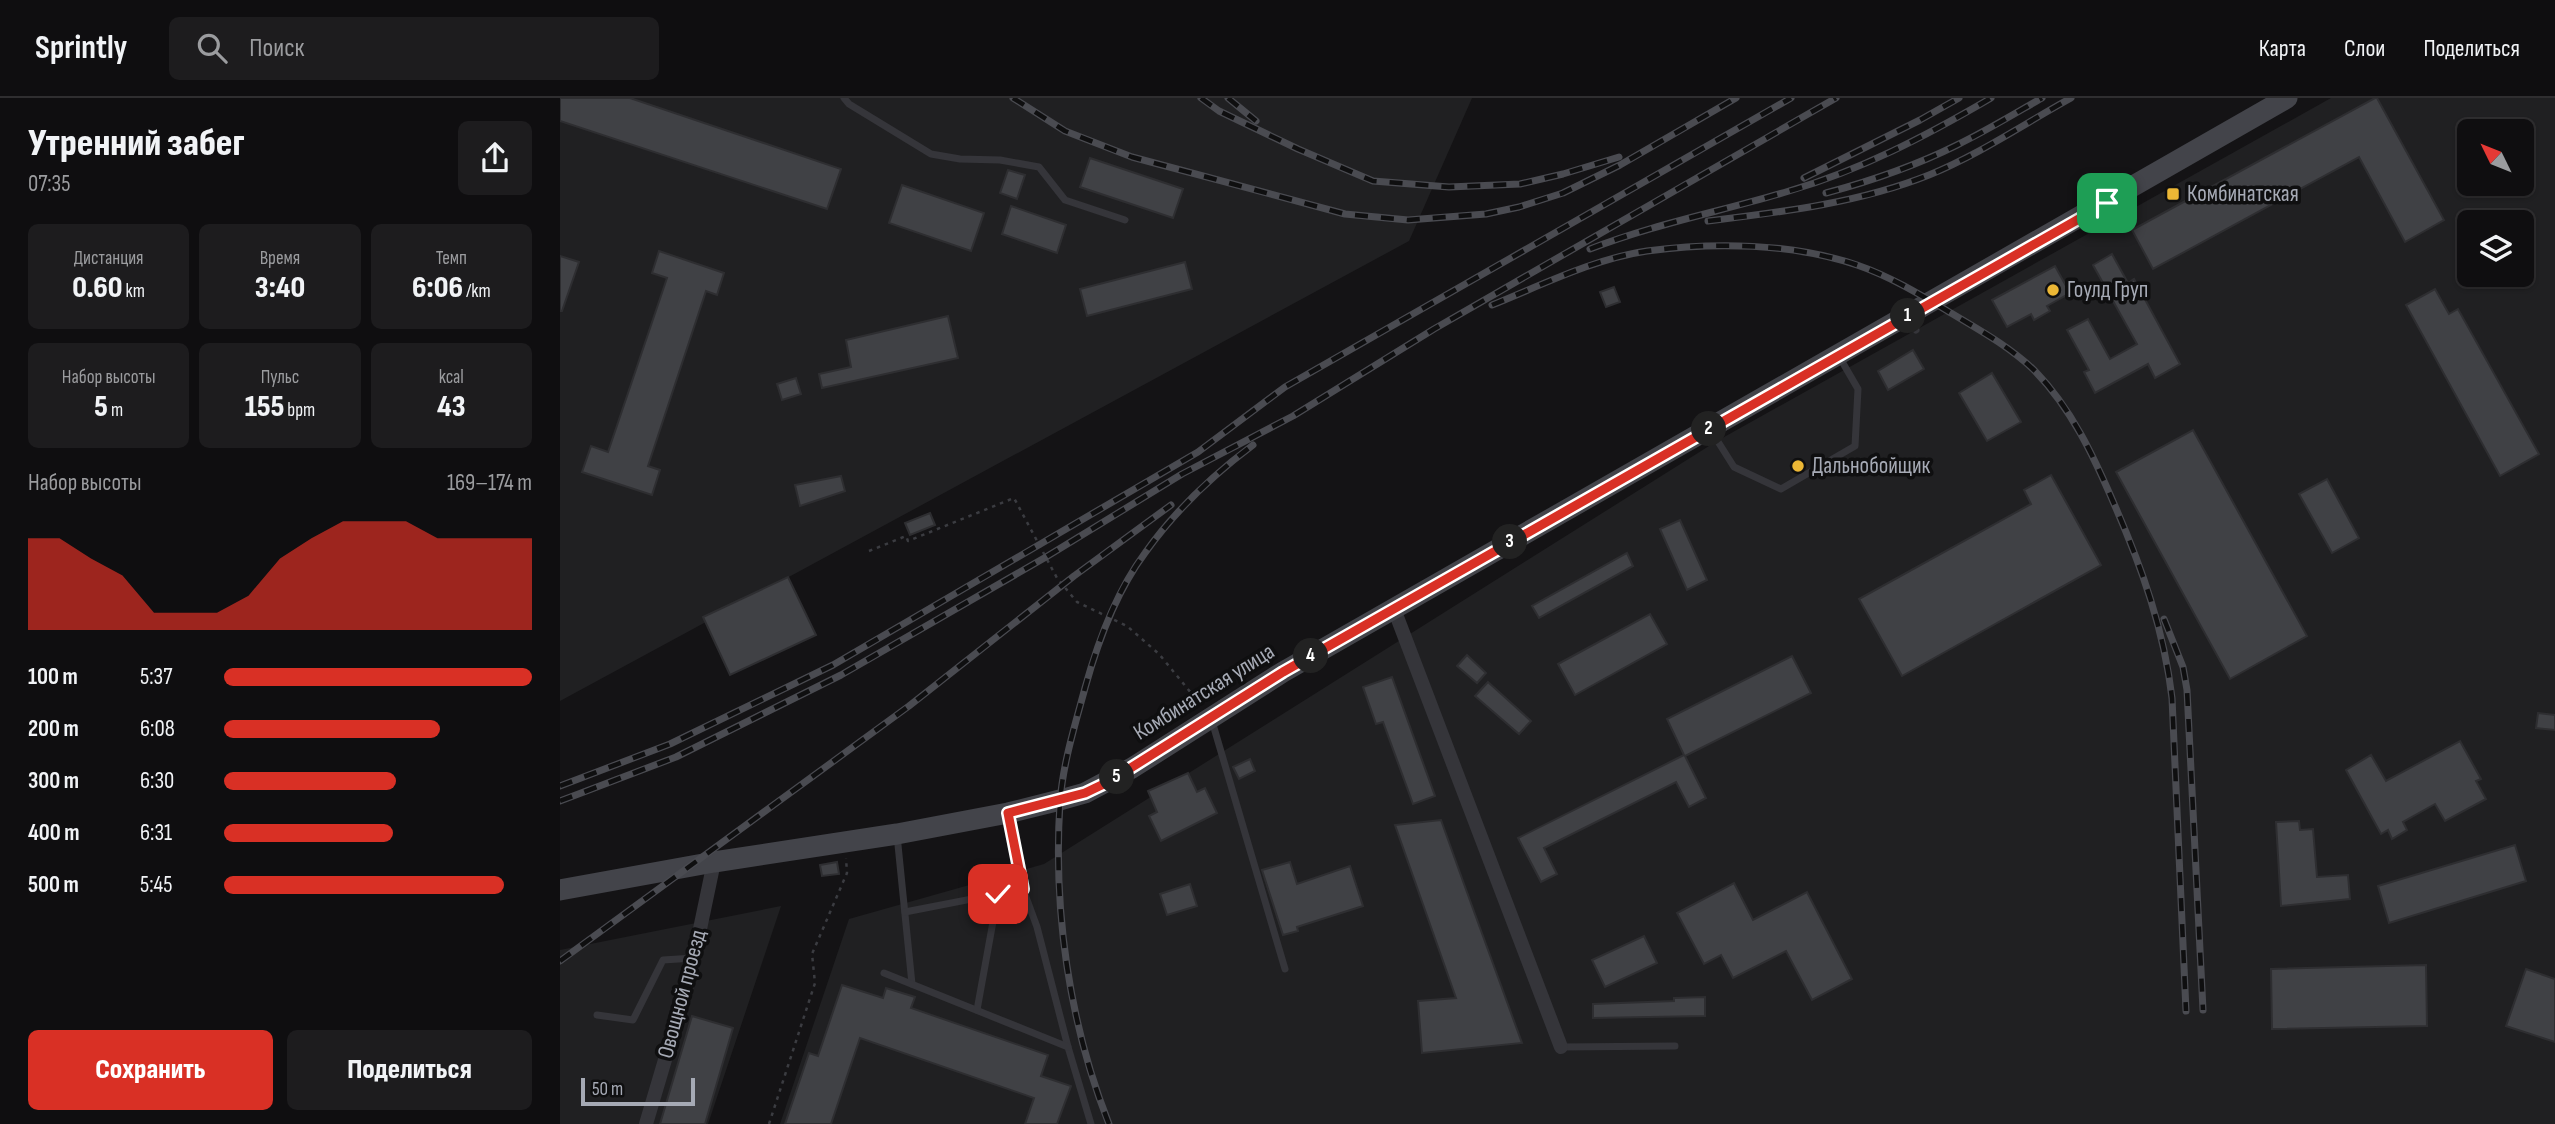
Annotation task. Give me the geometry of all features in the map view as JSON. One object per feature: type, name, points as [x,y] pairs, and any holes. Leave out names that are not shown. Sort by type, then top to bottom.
[{"type":"main road","name":"Комбинатская улица","points":[[560,890],[714,862],[897,834],[1008,813],[1085,793],[1110,781],[1283,672],[1710,428],[1839,355],[1912,323],[2287,98]]},
{"type":"street","points":[[1394,608],[1561,1047]]},
{"type":"street","name":"Овощной проезд","points":[[646,1124],[694,958],[714,862]]},
{"type":"lane","points":[[844,98],[849,104],[931,153],[960,159],[1000,160],[1039,167],[1065,200],[1125,220]]},
{"type":"lane","points":[[1710,428],[1734,467],[1781,489],[1855,446],[1858,389],[1839,355]]},
{"type":"lane","points":[[1210,717],[1285,970]]},
{"type":"lane","points":[[1008,813],[1023,889],[1037,927],[1091,1124]]},
{"type":"lane","points":[[897,834],[912,984]]},
{"type":"lane","points":[[905,912],[1023,889]]},
{"type":"lane","points":[[977,1010],[998,894]]},
{"type":"lane","points":[[597,1014],[633,1020],[663,960],[694,958]]},
{"type":"lane","points":[[884,973],[1068,1046]]},
{"type":"lane","points":[[1561,1047],[1675,1046]]},
{"type":"path","points":[[869,551],[906,536],[908,541],[1014,498],[1057,578],[1077,602],[1127,626],[1159,654],[1210,717]]},
{"type":"path","points":[[769,1124],[815,984],[812,954],[847,873],[846,841]]},
{"type":"shaded area","points":[[560,98],[1472,98],[1409,241],[560,701]]},
{"type":"shaded area","points":[[2331,98],[2555,98],[2555,1124],[780,1124],[849,919],[1044,864],[1717,441]]},
{"type":"shaded area","points":[[781,906],[708,1124],[560,1124],[560,950]]},
{"type":"building","points":[[560,98],[630,98],[841,169],[827,209],[560,121]]},
{"type":"building","points":[[2375,98],[2444,220],[2405,242],[2359,157],[2153,269],[2132,230]]},
{"type":"building","points":[[1090,158],[1183,189],[1173,218],[1080,187]]},
{"type":"building","points":[[1008,170],[1025,175],[1017,199],[1000,193]]},
{"type":"building","points":[[902,185],[984,213],[971,251],[889,223]]},
{"type":"building","points":[[1011,206],[1066,225],[1057,253],[1002,234]]},
{"type":"building","points":[[659,251],[724,273],[717,295],[706,291],[648,466],[660,470],[652,495],[582,472],[591,446],[608,452],[667,278],[652,273]]},
{"type":"building","points":[[2112,254],[2128,283],[2134,279],[2180,364],[2155,378],[2148,364],[2095,393],[2084,372],[2089,370],[2067,330],[2088,319],[2110,359],[2137,344],[2093,265]]},
{"type":"building","points":[[560,256],[579,262],[562,311],[560,311]]},
{"type":"building","points":[[1185,262],[1192,289],[1087,316],[1080,289]]},
{"type":"building","points":[[2055,266],[2070,293],[2047,306],[2050,311],[2034,320],[2031,314],[2007,327],[1992,300]]},
{"type":"building","points":[[1614,287],[1620,302],[1606,307],[1600,292]]},
{"type":"building","points":[[2435,289],[2449,314],[2458,309],[2539,454],[2500,476],[2406,305]]},
{"type":"building","points":[[948,316],[958,358],[822,388],[819,374],[851,367],[846,340]]},
{"type":"building","points":[[1913,350],[1924,369],[1888,390],[1878,371]]},
{"type":"building","points":[[1992,373],[2021,422],[1987,441],[1959,393]]},
{"type":"building","points":[[796,378],[801,394],[782,400],[777,384]]},
{"type":"building","points":[[2193,430],[2307,636],[2230,679],[2116,472]]},
{"type":"building","points":[[2051,475],[2101,565],[1902,676],[1859,599],[2031,504],[2024,490]]},
{"type":"building","points":[[841,476],[845,491],[800,506],[795,485]]},
{"type":"building","points":[[2327,479],[2359,538],[2332,553],[2299,494]]},
{"type":"building","points":[[930,513],[935,525],[910,535],[905,523]]},
{"type":"building","points":[[1680,520],[1707,580],[1687,590],[1660,529]]},
{"type":"building","points":[[1627,553],[1633,566],[1539,618],[1532,606]]},
{"type":"building","points":[[788,577],[816,635],[730,675],[703,617]]},
{"type":"building","points":[[1650,614],[1667,644],[1575,695],[1558,664]]},
{"type":"building","points":[[1467,655],[1486,673],[1477,683],[1457,666]]},
{"type":"building","points":[[1792,656],[1811,693],[1685,756],[1706,798],[1689,807],[1676,782],[1544,848],[1557,874],[1541,882],[1518,838],[1684,755],[1667,719]]},
{"type":"building","points":[[1392,677],[1435,796],[1413,804],[1383,722],[1376,724],[1363,687]]},
{"type":"building","points":[[1488,682],[1531,721],[1519,734],[1475,696]]},
{"type":"building","points":[[2538,713],[2555,715],[2555,730],[2536,728]]},
{"type":"building","points":[[2460,741],[2481,779],[2476,781],[2486,799],[2445,821],[2435,804],[2403,822],[2407,830],[2392,839],[2388,830],[2381,834],[2346,770],[2371,755],[2386,781]]},
{"type":"building","points":[[1250,759],[1255,771],[1239,779],[1233,767]]},
{"type":"building","points":[[1188,773],[1197,792],[1205,788],[1217,813],[1161,841],[1149,816],[1157,812],[1148,791]]},
{"type":"building","points":[[1441,820],[1522,1043],[1422,1053],[1418,1001],[1456,998],[1395,825]]},
{"type":"building","points":[[2299,821],[2300,830],[2313,829],[2317,877],[2348,875],[2350,899],[2281,906],[2276,822]]},
{"type":"building","points":[[2515,845],[2526,881],[2389,923],[2378,886]]},
{"type":"building","points":[[837,862],[839,874],[822,876],[820,865]]},
{"type":"building","points":[[1290,862],[1297,884],[1350,866],[1363,906],[1297,927],[1298,931],[1283,935],[1262,870]]},
{"type":"building","points":[[1734,883],[1753,920],[1807,892],[1852,979],[1812,1000],[1786,951],[1733,978],[1721,955],[1704,964],[1677,913]]},
{"type":"building","points":[[1190,884],[1197,906],[1167,915],[1160,894]]},
{"type":"building","points":[[1644,936],[1657,963],[1605,987],[1592,960]]},
{"type":"building","points":[[2426,965],[2427,1026],[2272,1029],[2271,969]]},
{"type":"building","points":[[2526,969],[2555,979],[2555,1042],[2506,1026]]},
{"type":"building","points":[[842,985],[883,998],[886,988],[915,997],[911,1008],[1048,1055],[1041,1076],[1071,1086],[1057,1124],[1025,1124],[1034,1098],[860,1038],[831,1124],[785,1124],[809,1053],[818,1056]]},
{"type":"building","points":[[1705,997],[1705,1016],[1593,1018],[1593,1004]]},
{"type":"building","points":[[692,1016],[733,1028],[705,1124],[660,1124]]},
{"type":"railway","points":[[1013,98],[1065,131],[1132,157],[1345,214],[1408,220],[1486,214],[1563,193],[1620,165],[1736,98]]},
{"type":"railway","points":[[1201,98],[1219,111],[1373,181],[1449,187],[1520,184],[1619,157]]},
{"type":"railway","points":[[1228,98],[1256,121]]},
{"type":"railway","points":[[560,786],[670,744],[833,665],[1198,452],[1285,387],[1791,98]]},
{"type":"railway","points":[[560,801],[676,757],[841,675],[1046,557],[1182,474],[1293,416],[1434,329],[1836,98]]},
{"type":"railway","points":[[1804,178],[1959,98]]},
{"type":"railway","points":[[1590,249],[1664,225],[1816,183],[1918,139],[1991,98]]},
{"type":"railway","points":[[1826,193],[1925,160],[1979,134],[2042,98]]},
{"type":"railway","points":[[1708,221],[1820,205],[1902,185],[1965,158],[2071,98]]},
{"type":"railway","points":[[1492,305],[1607,260],[1647,251],[1699,246],[1753,246],[1806,252],[1857,265],[1883,275],[1986,334],[2034,370],[2071,417],[2099,470],[2143,576],[2164,648],[2172,698],[2186,1011]]},
{"type":"railway","points":[[1109,1124],[1083,1046],[1062,925],[1058,843],[1060,802],[1067,759],[1096,653],[1125,584],[1156,538],[1181,509],[1253,445]]},
{"type":"railway","points":[[560,961],[909,706],[1074,576],[1171,505]]},
{"type":"railway","points":[[2164,619],[2183,667],[2187,690],[2203,1010]]},
{"type":"place","name":"Комбинатская","points":[[2173,194]]},
{"type":"place","name":"Гоулд Груп","points":[[2053,290]]},
{"type":"place","name":"Дальнобойщик","points":[[1798,466]]},
{"type":"route","points":[[998,894],[1023,889],[1008,813],[1085,793],[1110,781],[1283,672],[2107,203]]}]
